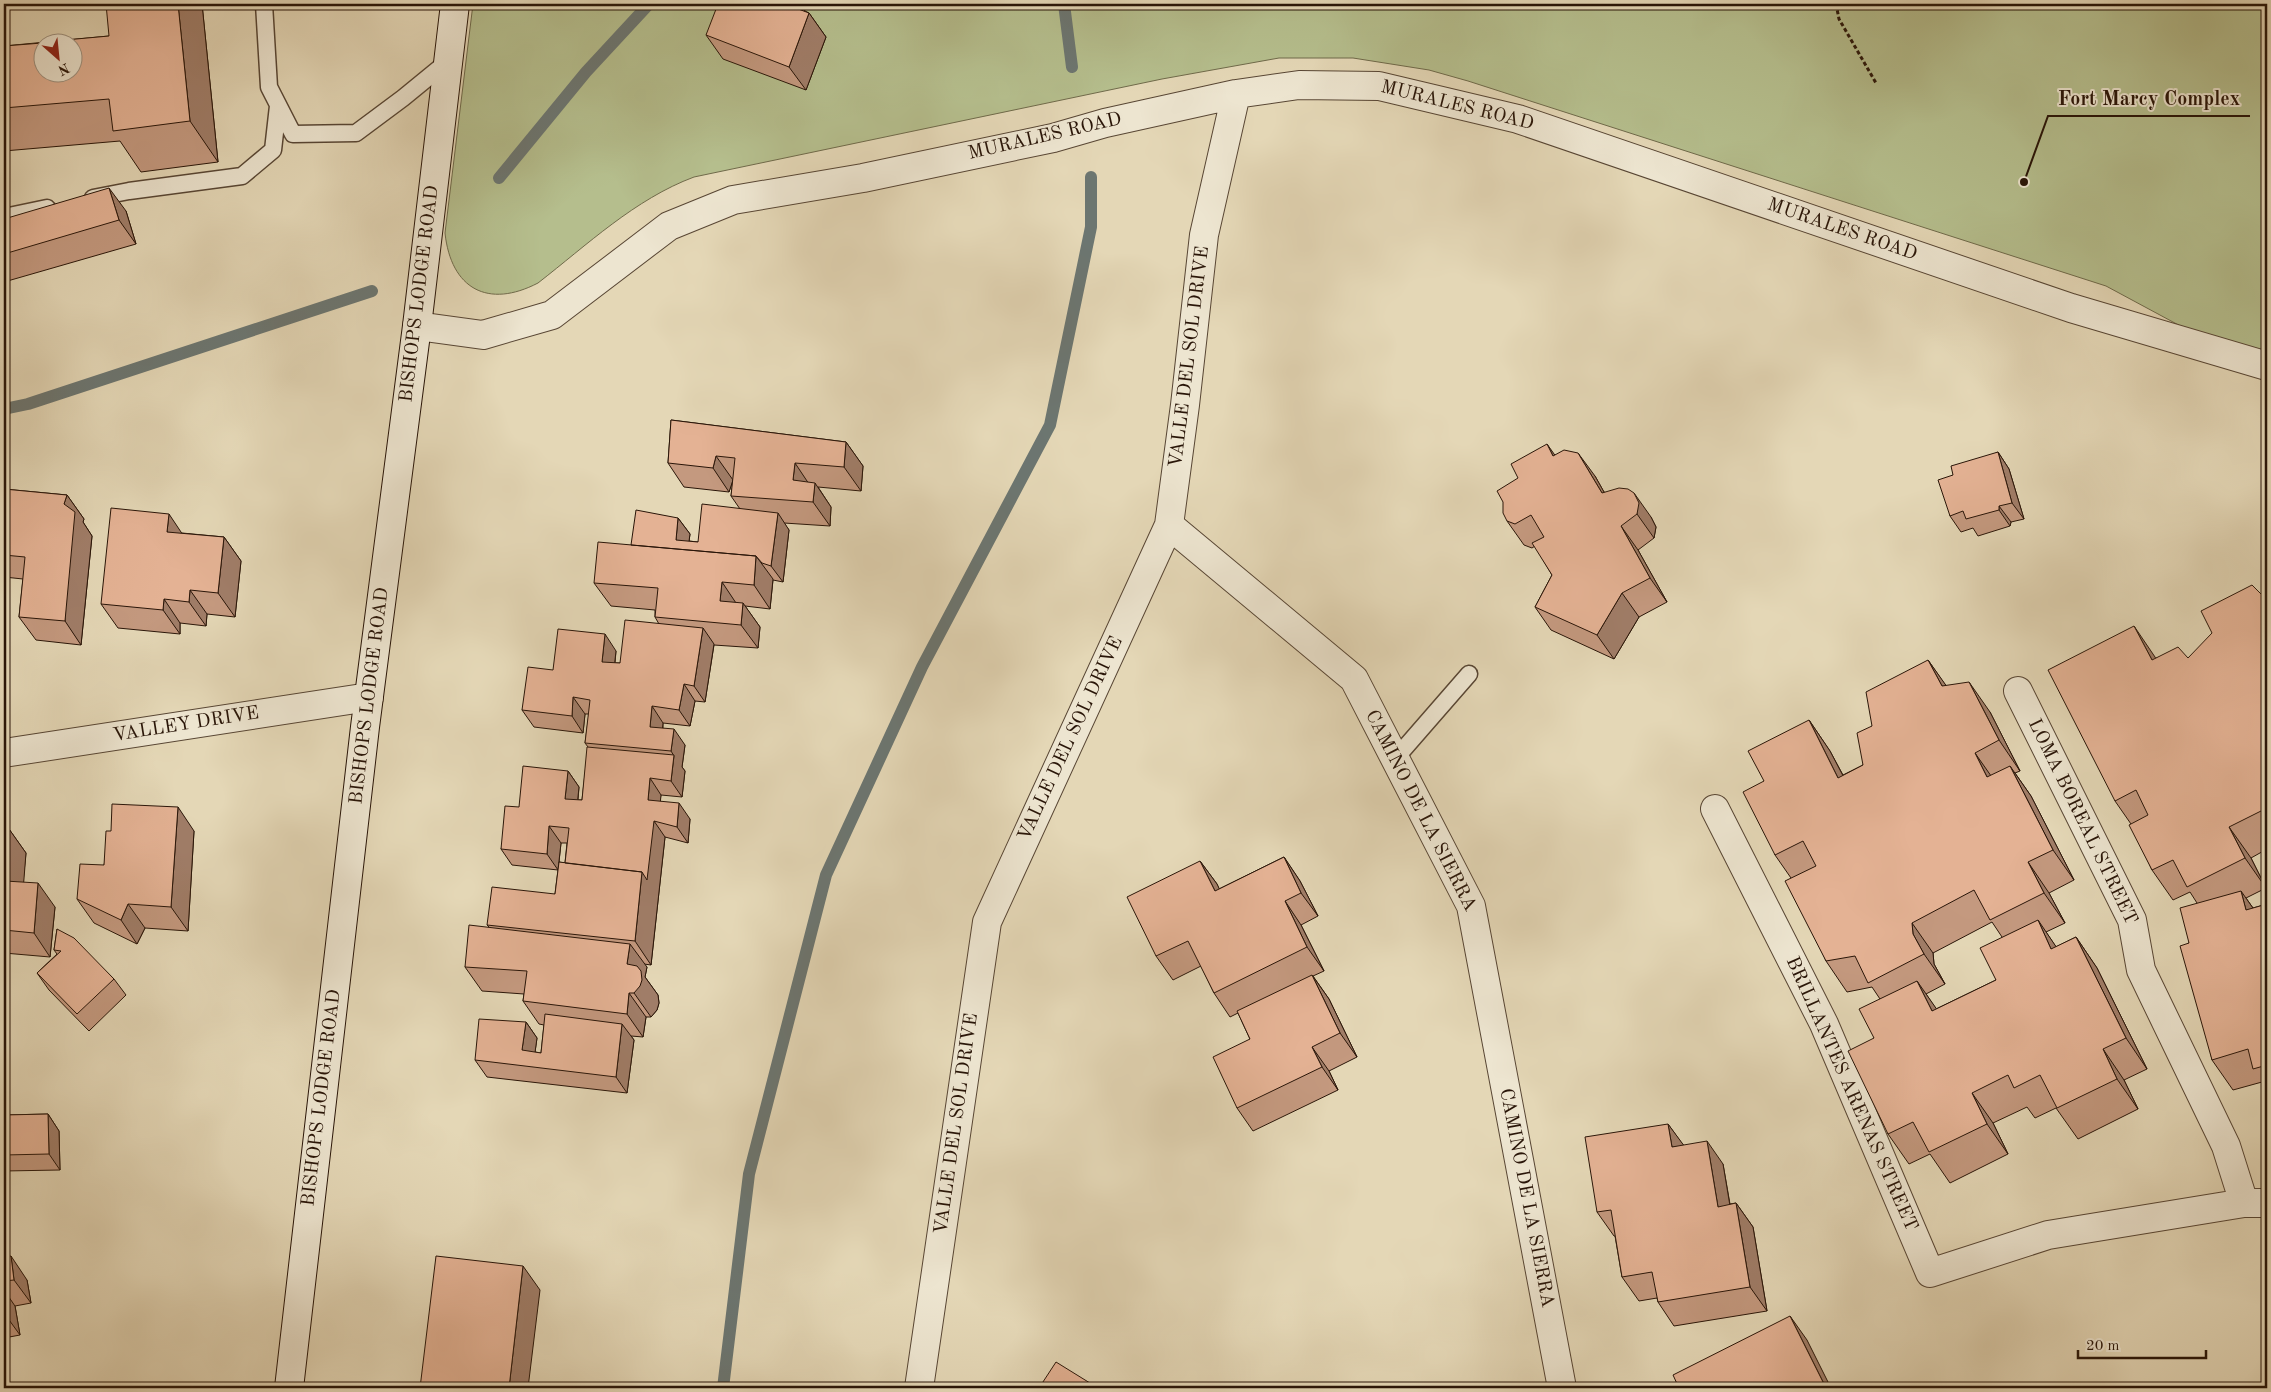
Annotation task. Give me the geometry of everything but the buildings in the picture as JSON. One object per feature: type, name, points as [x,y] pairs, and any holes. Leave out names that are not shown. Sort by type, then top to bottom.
[{"type":"street","name":"BISHOPS LODGE ROAD","points":[[289,1388],[369,697],[418,326],[455,4]]},
{"type":"street","name":"MURALES ROAD","points":[[418,326],[483,335],[552,314],[670,226],[733,200],[863,178],[1053,138],[1105,123],[1236,94],[1299,85],[1379,86],[1518,119],[2062,305],[2267,366]]},
{"type":"street","name":"VALLE DEL SOL DRIVE","points":[[919,1388],[987,922],[1169,525],[1186,405],[1204,235],[1236,94]]},
{"type":"street","name":"CAMINO DE LA SIERRA","points":[[1169,525],[1354,679],[1471,906],[1562,1388]]},
{"type":"street","name":"LOMA BOREAL STREET","points":[[2018,691],[2132,920],[2142,970],[2226,1146],[2256,1203]]},
{"type":"street","name":"VALLEY DRIVE","points":[[4,753],[369,697]]},
{"type":"street","name":"BRILLANTES ARENAS STREET","points":[[1715,809],[1824,1024],[1930,1273],[2048,1235],[2256,1203]]},
{"type":"lane","points":[[264,4],[268,87],[293,134],[356,133],[404,98],[447,62]]},
{"type":"lane","points":[[81,201],[129,191],[242,176],[273,150],[278,106]]},
{"type":"lane","points":[[4,217],[62,205]]},
{"type":"lane","points":[[1395,759],[1469,674]]},
{"type":"path","points":[[1836,4],[1839,19],[1876,83]]},
{"type":"green space","points":[[473,4],[2267,4],[2267,352],[2199,336],[2106,286],[1468,81],[1429,70],[1353,58],[1279,58],[1162,79],[694,177],[672,186],[632,210],[538,283],[520,291],[503,294],[488,293],[475,289],[464,280],[455,268],[445,233]]},
{"type":"waterway","points":[[499,178],[586,72],[649,4]]},
{"type":"waterway","points":[[1064,4],[1072,67]]},
{"type":"waterway","points":[[723,1388],[749,1174],[826,875],[922,667],[1050,425],[1091,227],[1091,177]]},
{"type":"waterway","points":[[4,409],[28,404],[372,291]]},
{"type":"place","name":"Fort Marcy Complex","points":[[2024,182]]}]
